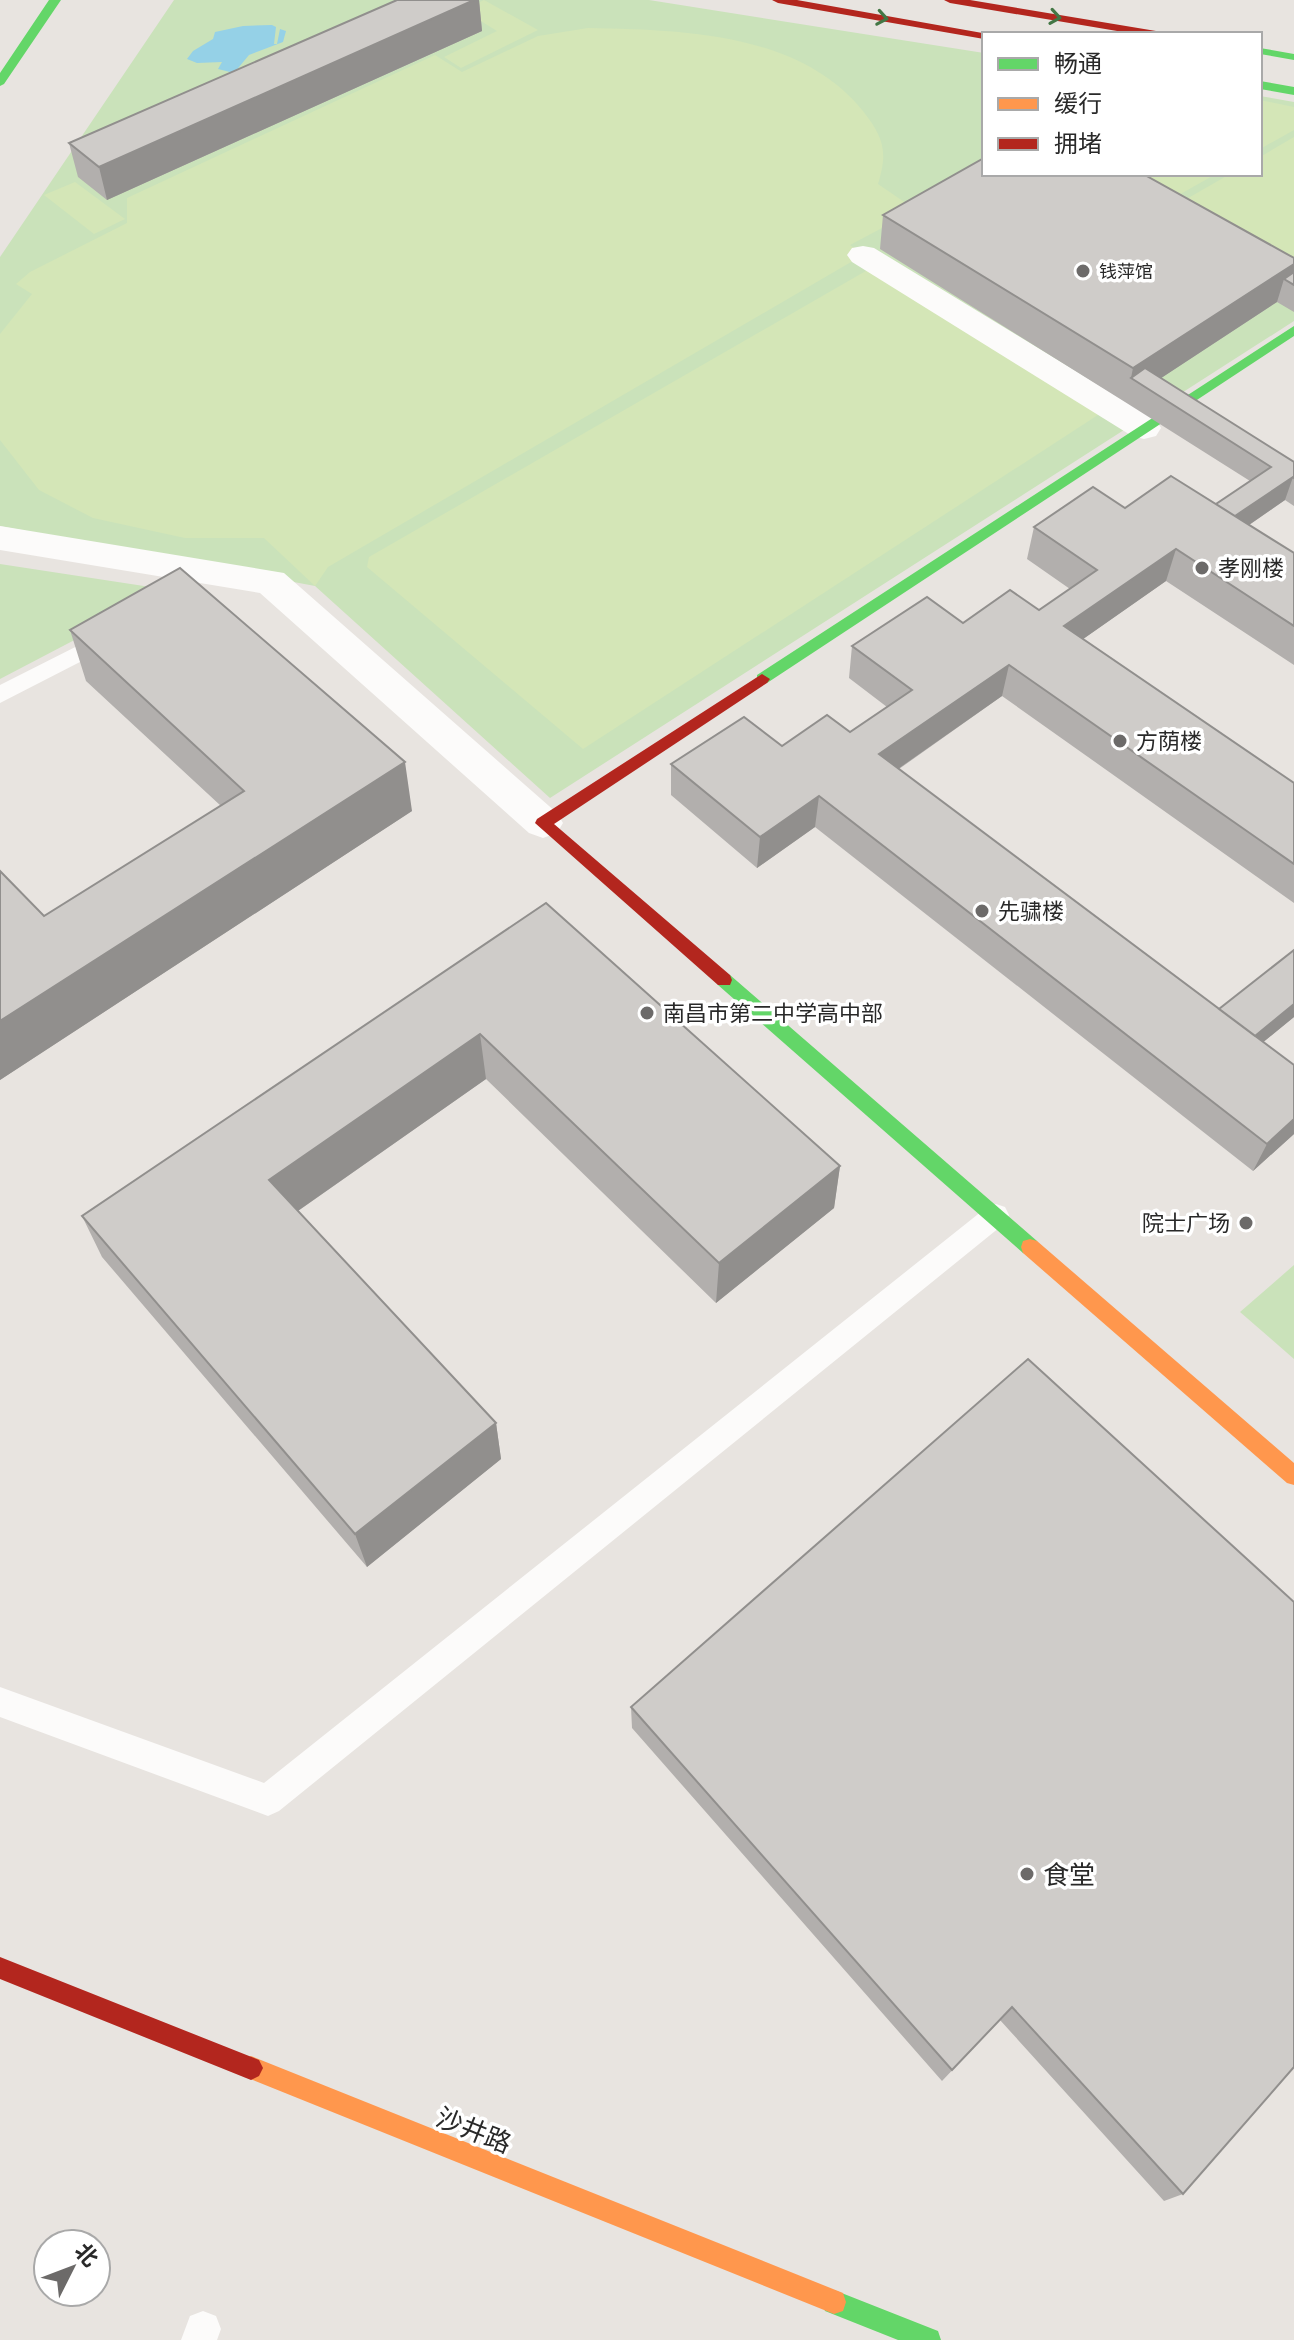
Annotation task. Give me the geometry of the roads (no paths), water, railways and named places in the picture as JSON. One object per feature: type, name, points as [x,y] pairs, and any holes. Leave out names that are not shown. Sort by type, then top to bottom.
[{"type":"main road","points":[[0,82],[55,0]]},
{"type":"main road","points":[[778,0],[982,36]]},
{"type":"main road","points":[[950,0],[1144,32]]},
{"type":"main road","points":[[1262,51],[1294,57]]},
{"type":"main road","points":[[1262,85],[1294,91]]},
{"type":"main road","points":[[1294,330],[543,823],[1294,1476]]},
{"type":"main road","name":"沙井路","points":[[0,1968],[929,2340]]},
{"type":"street","points":[[863,255],[1144,428]]},
{"type":"street","points":[[0,538],[215,581],[271,582],[543,823]]},
{"type":"lane","points":[[0,695],[134,624]]},
{"type":"lane","points":[[0,1702],[268,1800],[996,1215]]},
{"type":"water","points":[[243,26],[276,27],[274,44],[277,44],[280,29],[286,31],[283,42],[249,55],[234,73],[218,69],[222,62],[197,63],[187,59],[193,51],[213,39],[215,32]]},
{"type":"place","name":"钱萍馆","points":[[1083,271]]},
{"type":"place","name":"孝刚楼","points":[[1202,568]]},
{"type":"place","name":"方荫楼","points":[[1120,741]]},
{"type":"place","name":"先骕楼","points":[[982,911]]},
{"type":"place","name":"南昌市第二中学高中部","points":[[647,1013]]},
{"type":"place","name":"院士广场","points":[[1246,1223]]},
{"type":"place","name":"食堂","points":[[1027,1874]]}]
